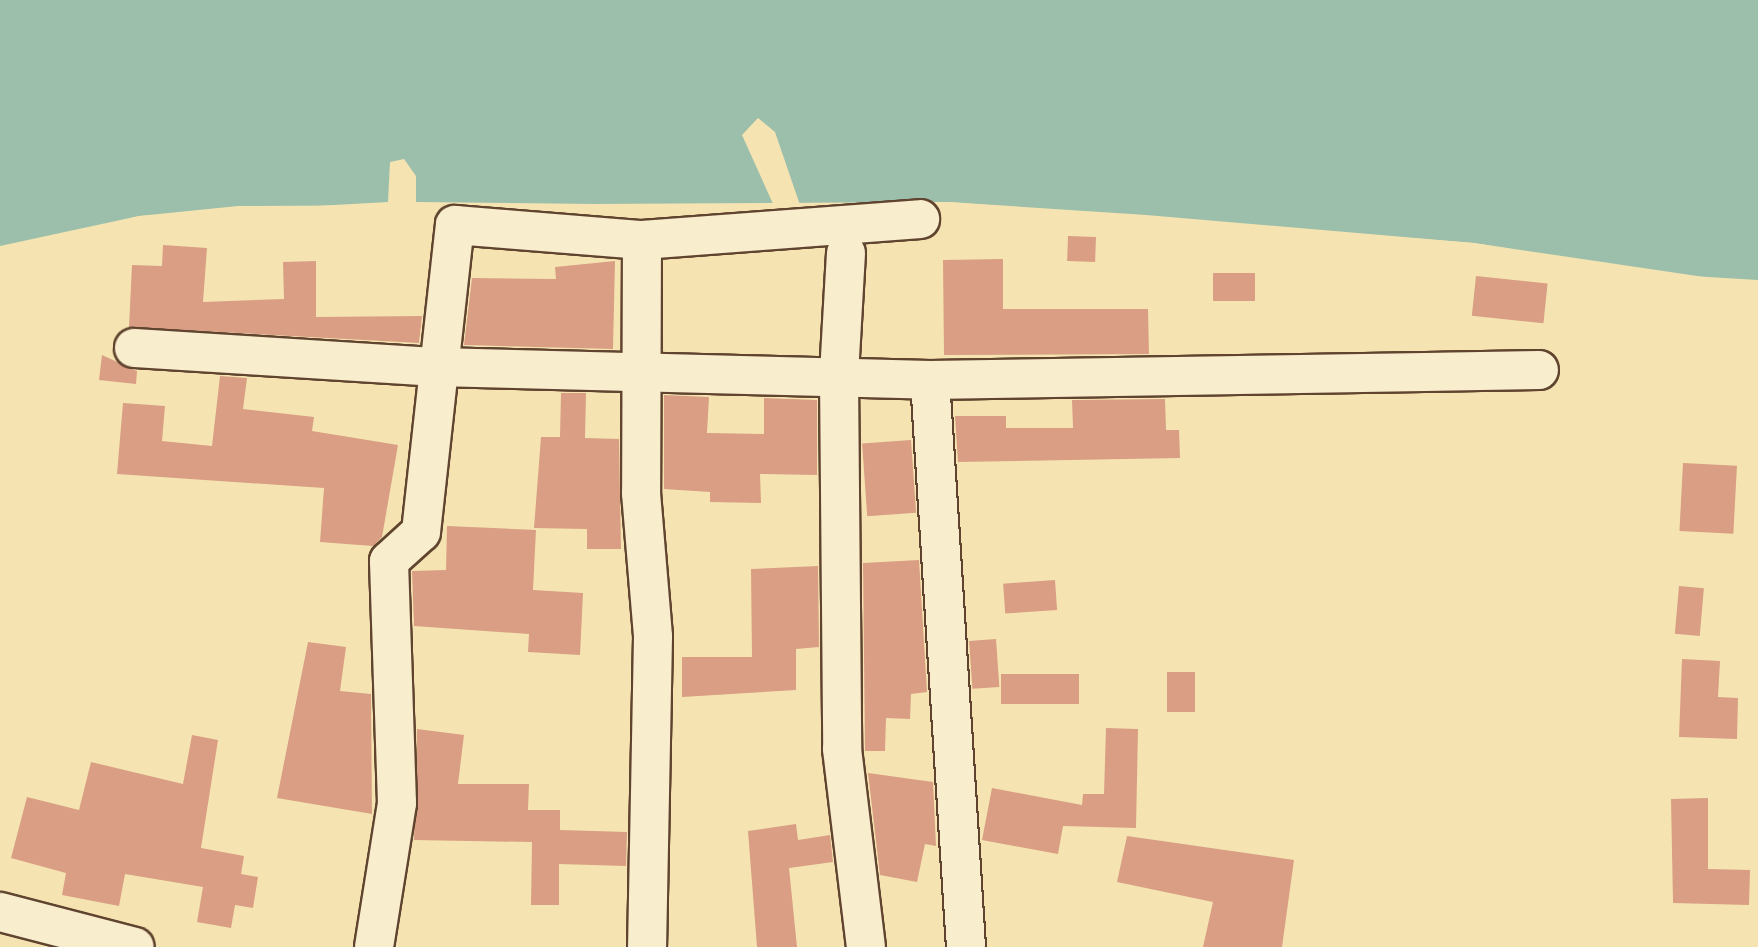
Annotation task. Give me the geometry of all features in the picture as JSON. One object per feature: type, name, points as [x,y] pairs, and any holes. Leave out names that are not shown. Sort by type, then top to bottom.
[{"type":"street","points":[[374,947],[398,803],[389,562],[420,532],[456,225],[642,240],[920,219]]},
{"type":"street","points":[[642,240],[638,371],[652,637],[647,947]]},
{"type":"street","points":[[846,253],[839,376],[842,748],[866,947]]},
{"type":"street","points":[[134,348],[438,367],[930,380],[1539,370]]},
{"type":"street","points":[[930,380],[966,947]]},
{"type":"street","points":[[0,912],[135,947]]},
{"type":"shaded area","points":[[0,0],[1758,0],[1758,280],[1658,274],[1474,243],[949,202],[238,206],[139,216],[0,246]]},
{"type":"pier","points":[[758,118],[775,132],[800,205],[949,202],[1146,215],[1474,243],[1758,285],[1658,279],[1474,248],[949,207],[239,211],[139,221],[0,251],[139,216],[388,202],[390,162],[404,159],[416,176],[416,202],[774,206],[742,135]]},
{"type":"building","points":[[1068,236],[1096,237],[1095,262],[1067,261]]},
{"type":"building","points":[[163,245],[207,248],[203,302],[284,299],[283,262],[316,261],[316,317],[422,316],[419,343],[129,327],[132,265],[162,266]]},
{"type":"building","points":[[1003,259],[1003,309],[1148,309],[1149,354],[944,355],[943,260]]},
{"type":"building","points":[[615,261],[613,349],[464,345],[472,278],[556,279],[555,267]]},
{"type":"building","points":[[1213,273],[1255,273],[1255,301],[1213,301]]},
{"type":"building","points":[[1476,276],[1548,284],[1543,323],[1472,316]]},
{"type":"building","points":[[102,355],[137,371],[136,384],[99,380]]},
{"type":"building","points":[[220,376],[247,378],[243,409],[314,417],[312,431],[398,445],[382,537],[373,546],[320,542],[324,488],[117,474],[123,403],[165,406],[162,441],[212,446]]},
{"type":"building","points":[[561,393],[586,393],[585,438],[619,439],[621,549],[587,549],[587,529],[534,528],[541,437],[560,437]]},
{"type":"building","points":[[664,395],[709,397],[707,433],[764,434],[764,398],[817,400],[817,475],[760,474],[761,503],[710,502],[710,492],[664,489]]},
{"type":"building","points":[[1165,399],[1166,430],[1179,430],[1180,458],[958,462],[955,416],[1006,416],[1006,428],[1073,428],[1072,400]]},
{"type":"building","points":[[911,440],[916,513],[867,516],[862,443]]},
{"type":"building","points":[[1683,463],[1737,466],[1733,534],[1679,531]]},
{"type":"building","points":[[447,526],[536,530],[533,590],[583,593],[580,655],[528,652],[529,634],[414,626],[412,571],[446,570]]},
{"type":"building","points":[[919,560],[927,692],[911,694],[910,719],[886,718],[885,751],[865,751],[863,563]]},
{"type":"building","points":[[818,566],[819,647],[796,649],[796,690],[682,697],[682,657],[752,657],[751,569]]},
{"type":"building","points":[[1055,580],[1057,610],[1005,614],[1003,584]]},
{"type":"building","points":[[1679,586],[1704,588],[1700,636],[1675,634]]},
{"type":"building","points":[[996,639],[999,687],[972,689],[969,641]]},
{"type":"building","points":[[308,642],[346,647],[340,691],[371,694],[372,814],[277,798]]},
{"type":"building","points":[[1682,659],[1720,661],[1718,697],[1738,698],[1737,739],[1679,737]]},
{"type":"building","points":[[1167,672],[1195,672],[1195,712],[1167,712]]},
{"type":"building","points":[[1001,674],[1079,674],[1079,704],[1001,704]]},
{"type":"building","points":[[1106,728],[1138,729],[1136,828],[1063,826],[1058,854],[982,840],[992,788],[1082,805],[1083,794],[1104,794]]},
{"type":"building","points":[[417,729],[464,735],[458,784],[529,784],[528,810],[560,810],[560,830],[627,832],[626,866],[559,864],[559,905],[531,905],[532,842],[414,840]]},
{"type":"building","points":[[192,735],[218,740],[201,848],[244,856],[241,874],[258,877],[253,908],[235,905],[231,928],[197,922],[203,887],[125,874],[119,906],[62,895],[66,873],[11,858],[27,797],[79,810],[91,762],[183,784]]},
{"type":"building","points":[[868,773],[933,782],[936,846],[925,844],[917,882],[880,875]]},
{"type":"building","points":[[1708,798],[1708,869],[1750,870],[1749,905],[1673,903],[1671,799]]},
{"type":"building","points":[[796,824],[798,840],[830,835],[833,862],[789,868],[797,947],[757,947],[748,831]]},
{"type":"building","points":[[1127,836],[1294,860],[1282,947],[1203,947],[1213,902],[1117,882]]}]
